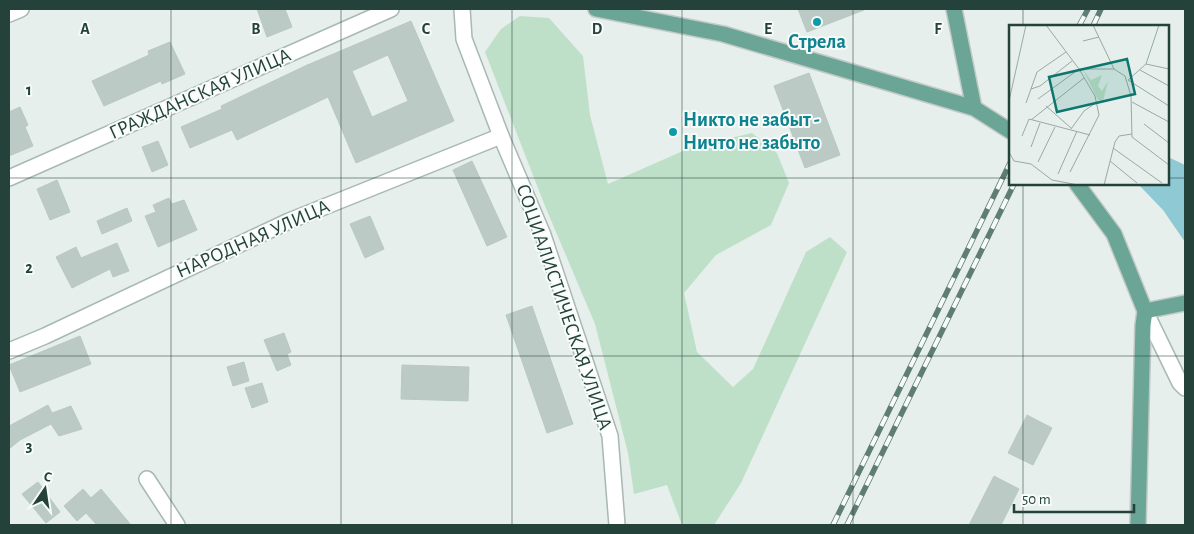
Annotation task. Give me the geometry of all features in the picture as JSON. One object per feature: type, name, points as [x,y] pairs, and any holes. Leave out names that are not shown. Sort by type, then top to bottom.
[{"type":"main road","points":[[596,9],[723,34],[974,108],[1009,130]]},
{"type":"main road","points":[[954,9],[974,108]]},
{"type":"main road","points":[[1078,185],[1114,234],[1145,310],[1143,325],[1138,525]]},
{"type":"main road","points":[[1145,310],[1185,303]]},
{"type":"street","points":[[9,14],[20,9]]},
{"type":"street","name":"ГРАЖДАНСКАЯ УЛИЦА","points":[[9,178],[391,9]]},
{"type":"street","name":"СОЦИАЛИСТИЧЕСКАЯ УЛИЦА","points":[[462,9],[464,39],[501,136],[543,235],[610,436],[617,525]]},
{"type":"street","name":"НАРОДНАЯ УЛИЦА","points":[[9,351],[45,336],[289,221],[501,136]]},
{"type":"street","points":[[1145,310],[1180,383],[1185,388]]},
{"type":"street","points":[[147,479],[177,525]]},
{"type":"green space","points":[[520,16],[549,18],[583,56],[590,115],[608,184],[692,147],[752,133],[777,153],[789,183],[771,225],[716,255],[684,293],[697,352],[733,387],[753,369],[806,252],[830,237],[847,252],[741,483],[714,525],[682,525],[667,485],[634,494],[628,453],[595,324],[545,206],[485,52],[501,29]]},
{"type":"water","points":[[1169,157],[1185,165],[1185,242],[1163,210],[1139,185],[1169,185]]},
{"type":"building","points":[[257,9],[285,9],[292,27],[267,37]]},
{"type":"building","name":"Стрела","points":[[798,9],[864,9],[864,10],[807,32]]},
{"type":"building","points":[[411,21],[454,121],[356,163],[328,97],[237,140],[232,130],[190,148],[181,127],[222,109],[221,106],[305,66]],"holes":[[[388,55],[408,101],[372,117],[352,71]]]},
{"type":"building","points":[[170,42],[185,74],[162,84],[161,81],[104,106],[92,81],[149,55],[148,51]]},
{"type":"building","points":[[809,73],[840,155],[805,168],[774,86]]},
{"type":"building","points":[[20,107],[28,125],[25,127],[33,146],[9,156],[9,112]]},
{"type":"building","points":[[158,141],[168,165],[152,172],[142,147]]},
{"type":"building","points":[[472,161],[507,237],[487,246],[453,170]]},
{"type":"building","points":[[57,180],[70,212],[50,220],[37,189]]},
{"type":"building","points":[[169,198],[172,204],[184,200],[197,230],[158,247],[145,216],[156,212],[153,205]]},
{"type":"building","points":[[127,208],[132,221],[102,234],[97,221]]},
{"type":"building","points":[[370,216],[384,249],[365,258],[350,224]]},
{"type":"building","points":[[117,243],[129,271],[113,277],[110,269],[72,288],[56,257],[76,247],[81,258]]},
{"type":"building","points":[[532,306],[573,424],[547,433],[506,315]]},
{"type":"building","points":[[284,333],[291,352],[287,354],[291,365],[277,371],[264,340]]},
{"type":"building","points":[[80,336],[91,364],[20,392],[9,365]]},
{"type":"building","points":[[244,362],[249,381],[233,386],[227,367]]},
{"type":"building","points":[[402,365],[469,367],[468,401],[401,399]]},
{"type":"building","points":[[262,383],[268,402],[252,408],[245,388]]},
{"type":"building","points":[[48,405],[52,413],[71,406],[82,429],[59,436],[51,424],[20,440],[9,449],[9,426]]},
{"type":"building","points":[[1027,415],[1052,428],[1033,465],[1008,453]]},
{"type":"building","points":[[994,476],[1019,489],[1001,525],[969,525]]},
{"type":"building","points":[[38,482],[60,512],[46,523],[22,494]]},
{"type":"building","points":[[83,489],[91,498],[101,489],[131,525],[97,525],[86,513],[77,521],[64,506]]},
{"type":"railway","points":[[1080,25],[1088,9]]},
{"type":"railway","points":[[1093,25],[1101,9]]},
{"type":"railway","points":[[833,525],[1009,165]]},
{"type":"railway","points":[[847,525],[1014,185]]},
{"type":"place","name":"Стрела","points":[[817,22]]},
{"type":"place","name":"Никто не забыт - Ничто не забыто","points":[[673,132]]}]
